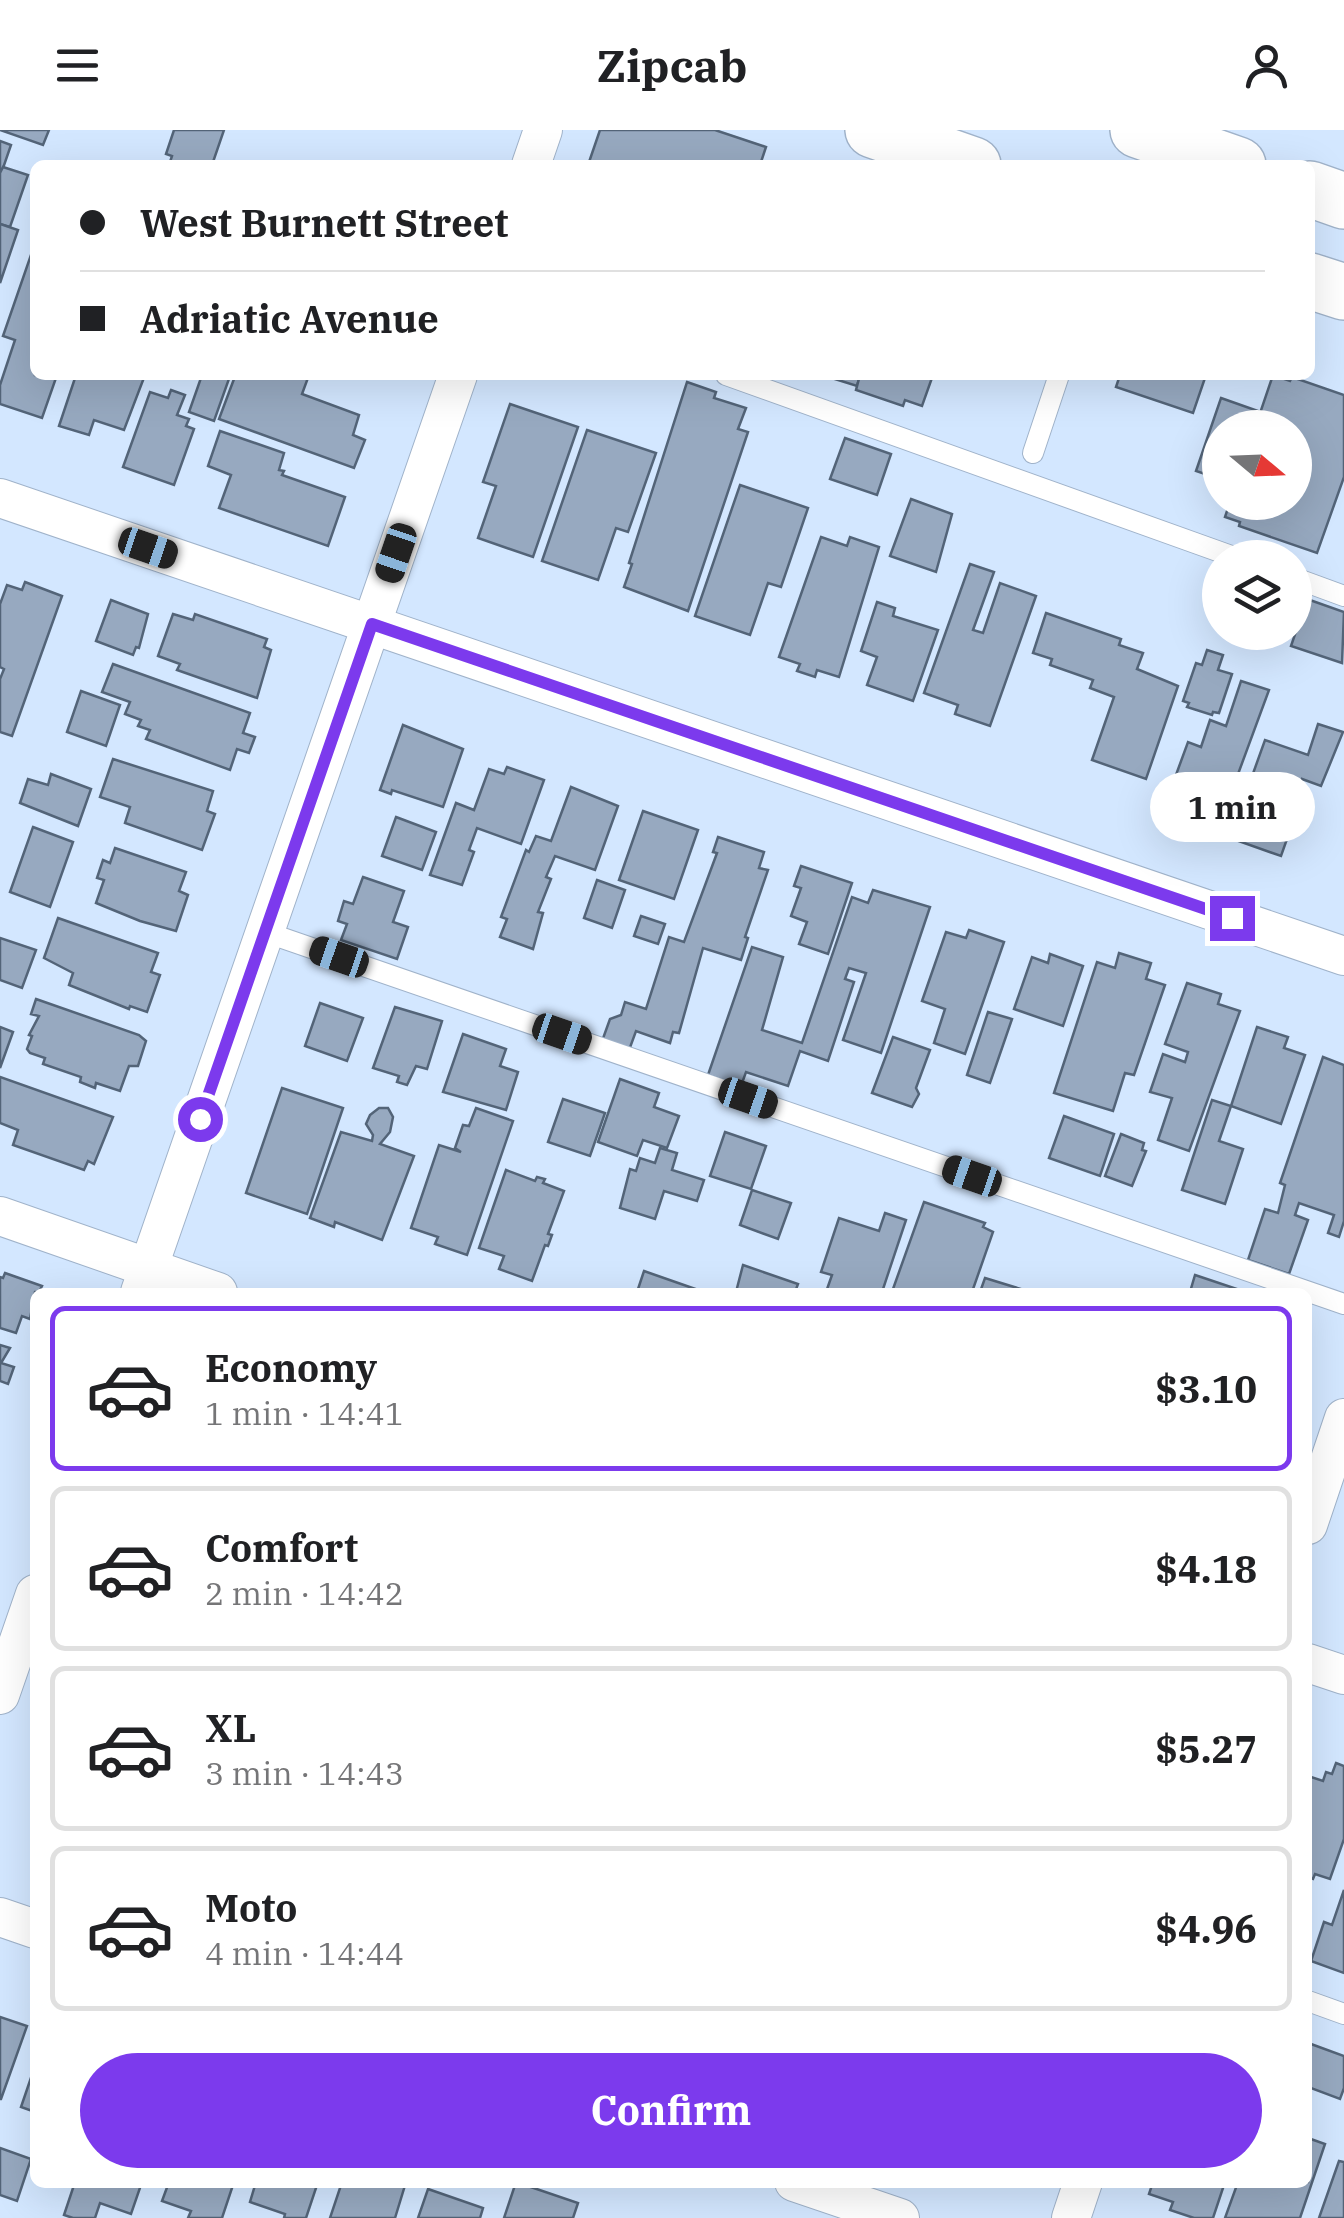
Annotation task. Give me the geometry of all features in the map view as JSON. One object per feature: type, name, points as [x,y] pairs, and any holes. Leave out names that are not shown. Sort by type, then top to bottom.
[{"type":"main road","points":[[873,130],[959,160]]},
{"type":"main road","points":[[1138,130],[1224,160]]},
{"type":"main road","points":[[1315,192],[1344,201]]},
{"type":"main road","points":[[1315,283],[1344,292]]},
{"type":"street","points":[[533,160],[543,130]]},
{"type":"street","points":[[144,1281],[456,380]]},
{"type":"street","points":[[0,498],[1344,956]]},
{"type":"street","points":[[0,1216],[144,1281],[191,1288]]},
{"type":"street","points":[[1312,1513],[1344,1418]]},
{"type":"street","points":[[0,1695],[30,1608]]},
{"type":"street","points":[[1312,1664],[1344,1675]]},
{"type":"street","points":[[0,1917],[30,1927]]},
{"type":"street","points":[[812,2188],[900,2218]]},
{"type":"street","points":[[1070,2218],[1081,2188]]},
{"type":"lane","points":[[740,380],[1202,545]]},
{"type":"lane","points":[[1033,453],[1057,380]]},
{"type":"lane","points":[[1312,584],[1344,596]]},
{"type":"lane","points":[[265,932],[1298,1288]]},
{"type":"lane","points":[[1312,1293],[1344,1304]]},
{"type":"lane","points":[[1312,2002],[1344,2014]]},
{"type":"building","points":[[0,130],[49,130],[43,145]]},
{"type":"building","points":[[174,130],[224,130],[214,160],[171,160],[172,156],[166,154]]},
{"type":"building","points":[[600,130],[715,130],[766,147],[762,160],[590,160]]},
{"type":"building","points":[[0,141],[11,145],[1,174],[0,173]]},
{"type":"building","points":[[3,167],[28,175],[10,227],[0,224]]},
{"type":"building","points":[[0,224],[18,230],[0,283]]},
{"type":"building","points":[[30,258],[30,380],[55,380],[42,418],[0,404],[0,385],[15,340],[3,336]]},
{"type":"building","points":[[74,380],[143,380],[124,430],[94,420],[89,435],[59,426]]},
{"type":"building","points":[[200,380],[229,380],[214,421],[189,412]]},
{"type":"building","points":[[234,380],[307,380],[302,394],[359,415],[353,435],[365,440],[354,468],[219,419]]},
{"type":"building","points":[[859,380],[931,380],[922,406],[905,400],[903,406],[856,390]]},
{"type":"building","points":[[1118,380],[1204,380],[1193,413],[1116,387]]},
{"type":"building","points":[[1271,380],[1301,380],[1344,395],[1344,477],[1317,553],[1312,551],[1312,540],[1279,540],[1239,526],[1240,522],[1234,520],[1312,520],[1312,410],[1261,410]]},
{"type":"building","points":[[687,382],[716,392],[714,398],[746,408],[738,429],[748,432],[688,611],[624,587]]},
{"type":"building","points":[[171,390],[185,395],[177,415],[189,419],[186,426],[194,429],[174,485],[123,467],[150,392],[168,398]]},
{"type":"building","points":[[1221,398],[1255,410],[1217,410]]},
{"type":"building","points":[[510,404],[578,427],[533,557],[478,538],[496,486],[483,482]]},
{"type":"building","points":[[587,430],[656,453],[628,532],[616,528],[598,580],[542,561]]},
{"type":"building","points":[[220,431],[284,453],[279,470],[284,471],[282,475],[345,497],[328,546],[219,508],[231,475],[208,466]]},
{"type":"building","points":[[845,438],[891,454],[877,495],[830,479]]},
{"type":"building","points":[[740,485],[808,508],[781,587],[768,583],[750,635],[695,616]]},
{"type":"building","points":[[911,499],[952,514],[936,572],[890,556]]},
{"type":"building","points":[[821,537],[847,546],[850,537],[879,547],[839,677],[817,670],[815,677],[797,671],[800,664],[779,657]]},
{"type":"building","points":[[970,564],[994,572],[973,630],[983,633],[1000,583],[1036,596],[990,726],[955,714],[958,705],[924,693]]},
{"type":"building","points":[[25,582],[62,596],[12,736],[0,732],[0,679],[4,669],[0,667],[0,604],[7,585],[22,590]]},
{"type":"building","points":[[111,600],[148,614],[139,648],[133,655],[96,641]]},
{"type":"building","points":[[1312,601],[1344,612],[1342,663],[1303,650],[1312,650]]},
{"type":"building","points":[[877,602],[895,608],[893,616],[938,630],[913,701],[867,685],[877,657],[861,651]]},
{"type":"building","points":[[1046,613],[1121,639],[1119,645],[1143,653],[1137,669],[1178,686],[1146,779],[1092,760],[1114,697],[1090,688],[1093,680],[1050,665],[1052,659],[1033,653]]},
{"type":"building","points":[[173,614],[193,620],[195,614],[267,639],[264,647],[271,650],[257,698],[177,670],[180,664],[158,656]]},
{"type":"building","points":[[1207,650],[1223,655],[1218,670],[1232,674],[1219,713],[1212,715],[1187,707],[1189,703],[1183,701],[1196,663],[1202,665]]},
{"type":"building","points":[[113,664],[250,713],[243,733],[255,737],[249,753],[237,749],[230,770],[146,739],[150,730],[138,726],[141,720],[125,714],[130,702],[102,692]]},
{"type":"building","points":[[1241,681],[1269,690],[1220,823],[1204,818],[1201,827],[1177,819],[1180,810],[1165,805],[1188,742],[1201,747],[1210,720],[1226,726]]},
{"type":"building","points":[[81,691],[120,705],[106,746],[67,732]]},
{"type":"building","points":[[1318,724],[1343,732],[1321,786],[1302,779],[1296,804],[1299,805],[1281,856],[1230,838],[1265,740],[1308,755]]},
{"type":"building","points":[[403,725],[463,749],[443,807],[392,790],[391,794],[380,790]]},
{"type":"building","points":[[113,759],[213,791],[207,811],[215,814],[202,850],[125,823],[130,807],[100,797]]},
{"type":"building","points":[[507,767],[544,780],[521,844],[477,828],[469,850],[474,852],[462,885],[430,875],[456,803],[474,810],[489,769],[504,774]]},
{"type":"building","points":[[51,774],[91,789],[78,826],[20,803],[28,779],[48,785]]},
{"type":"building","points":[[571,787],[618,806],[595,870],[555,856],[546,877],[551,879],[538,912],[543,913],[533,949],[500,937],[507,919],[501,917],[526,850],[529,852],[536,836],[551,841]]},
{"type":"building","points":[[643,811],[698,830],[674,899],[619,880]]},
{"type":"building","points":[[396,817],[436,832],[422,870],[382,856]]},
{"type":"building","points":[[33,827],[73,842],[50,907],[10,892]]},
{"type":"building","points":[[718,837],[764,852],[759,868],[768,870],[741,960],[703,948],[679,1033],[673,1032],[670,1043],[636,1031],[628,1053],[601,1044],[610,1019],[621,1015],[625,1002],[646,1009],[669,937],[684,942],[717,853],[713,852]]},
{"type":"building","points":[[115,848],[186,872],[179,891],[188,895],[176,931],[96,903],[104,880],[97,878],[103,860],[110,863]]},
{"type":"building","points":[[801,866],[852,883],[828,954],[799,944],[807,922],[791,916],[801,888],[794,886]]},
{"type":"building","points":[[363,877],[404,891],[393,922],[408,927],[397,959],[341,940],[347,924],[338,921],[344,901],[353,904]]},
{"type":"building","points":[[597,880],[625,890],[612,928],[584,918]]},
{"type":"building","points":[[873,890],[930,907],[881,1053],[843,1040],[866,973],[849,968],[845,979],[854,982],[828,1061],[800,1051],[788,1086],[746,1072],[741,1086],[708,1075],[752,947],[783,957],[762,1030],[802,1043],[852,897],[868,903]]},
{"type":"building","points":[[641,916],[665,924],[658,944],[634,936]]},
{"type":"building","points":[[58,918],[158,953],[151,972],[160,975],[147,1012],[130,1006],[129,1009],[69,985],[73,973],[44,958]]},
{"type":"building","points":[[969,930],[1004,942],[965,1054],[934,1043],[945,1009],[922,1001],[946,932],[966,938]]},
{"type":"building","points":[[0,938],[36,950],[22,988],[0,980]]},
{"type":"building","points":[[1119,953],[1151,963],[1146,979],[1165,985],[1134,1075],[1125,1073],[1113,1111],[1054,1093],[1097,962],[1115,968]]},
{"type":"building","points":[[1050,954],[1083,966],[1063,1026],[1014,1009],[1032,957],[1048,963]]},
{"type":"building","points":[[1187,983],[1221,994],[1218,1004],[1240,1011],[1189,1151],[1158,1140],[1172,1098],[1150,1092],[1163,1054],[1185,1062],[1188,1052],[1165,1044]]},
{"type":"building","points":[[36,999],[139,1035],[146,1041],[138,1066],[129,1066],[120,1091],[80,1082],[81,1077],[43,1064],[45,1058],[30,1053],[29,1035],[39,1016],[31,1014]]},
{"type":"building","points":[[320,1003],[363,1018],[347,1061],[305,1046]]},
{"type":"building","points":[[395,1007],[442,1021],[427,1069],[416,1066],[407,1085],[397,1082],[399,1076],[373,1068]]},
{"type":"building","points":[[988,1012],[1012,1019],[990,1083],[967,1075]]},
{"type":"building","points":[[0,1027],[13,1032],[0,1068]]},
{"type":"building","points":[[1257,1027],[1288,1037],[1284,1048],[1305,1055],[1281,1124],[1231,1106]]},
{"type":"building","points":[[463,1034],[506,1049],[500,1066],[518,1072],[506,1110],[443,1092]]},
{"type":"building","points":[[893,1037],[930,1050],[912,1107],[872,1093]]},
{"type":"building","points":[[1323,1057],[1344,1065],[1344,1221],[1339,1237],[1328,1233],[1334,1215],[1299,1203],[1295,1215],[1308,1220],[1289,1274],[1248,1260],[1265,1209],[1278,1213],[1285,1185],[1280,1183]]},
{"type":"building","points":[[0,1077],[113,1117],[94,1164],[88,1161],[84,1170],[13,1145],[18,1130],[0,1123]]},
{"type":"building","points":[[620,1079],[659,1093],[654,1107],[679,1116],[667,1148],[643,1140],[637,1156],[598,1142]]},
{"type":"building","points":[[282,1088],[343,1108],[307,1214],[246,1193]]},
{"type":"building","points":[[563,1099],[605,1113],[590,1156],[548,1142]]},
{"type":"building","points":[[1212,1100],[1231,1106],[1219,1141],[1243,1149],[1225,1204],[1182,1190]]},
{"type":"building","points":[[379,1108],[388,1108],[393,1117],[390,1132],[380,1144],[414,1156],[382,1240],[335,1222],[334,1227],[310,1218],[341,1132],[372,1141],[366,1124]]},
{"type":"building","points":[[476,1108],[513,1121],[467,1255],[435,1244],[438,1237],[411,1228],[439,1145],[461,1152],[455,1148],[463,1125],[469,1126]]},
{"type":"building","points":[[1064,1116],[1114,1134],[1100,1176],[1049,1158]]},
{"type":"building","points":[[725,1132],[766,1146],[751,1189],[710,1176]]},
{"type":"building","points":[[1121,1134],[1144,1143],[1142,1150],[1146,1151],[1132,1186],[1105,1176]]},
{"type":"building","points":[[660,1148],[677,1153],[672,1170],[704,1180],[697,1201],[664,1191],[655,1219],[620,1208],[630,1169],[636,1171],[640,1158],[655,1163]]},
{"type":"building","points":[[506,1170],[535,1181],[537,1177],[545,1179],[543,1183],[564,1191],[548,1234],[552,1235],[532,1281],[499,1269],[504,1256],[479,1248]]},
{"type":"building","points":[[752,1190],[791,1203],[778,1239],[740,1225]]},
{"type":"building","points":[[924,1202],[985,1223],[983,1227],[993,1232],[973,1288],[893,1288]]},
{"type":"building","points":[[885,1213],[906,1220],[883,1288],[827,1288],[832,1275],[821,1272],[839,1218],[879,1231]]},
{"type":"building","points":[[743,1265],[798,1284],[796,1288],[737,1288]]},
{"type":"building","points":[[644,1271],[693,1288],[638,1288]]},
{"type":"building","points":[[5,1273],[42,1286],[30,1288],[30,1319],[22,1316],[16,1333],[0,1328],[0,1277]]},
{"type":"building","points":[[1195,1275],[1234,1288],[1191,1288]]},
{"type":"building","points":[[985,1278],[1018,1288],[981,1288]]},
{"type":"building","points":[[0,1345],[10,1348],[1,1363],[14,1367],[8,1384],[0,1381]]},
{"type":"building","points":[[1336,1763],[1344,1766],[1344,1839],[1330,1879],[1315,1874],[1313,1879],[1312,1777],[1323,1781],[1326,1772],[1332,1774]]},
{"type":"building","points":[[1344,1890],[1344,1973],[1312,1961],[1324,1922],[1332,1925]]},
{"type":"building","points":[[0,2017],[27,2026],[1,2099],[0,2099]]},
{"type":"building","points":[[1312,2044],[1344,2056],[1340,2099],[1312,2088]]},
{"type":"building","points":[[30,2081],[30,2110],[21,2107]]},
{"type":"building","points":[[1312,2139],[1325,2144],[1312,2182]]},
{"type":"building","points":[[0,2148],[30,2159],[17,2201],[0,2195]]},
{"type":"building","points":[[1339,2161],[1344,2162],[1344,2218],[1319,2218]]},
{"type":"building","points":[[73,2188],[140,2188],[131,2214],[100,2203],[95,2218],[64,2215]]},
{"type":"building","points":[[167,2188],[232,2188],[222,2218],[188,2218],[191,2211],[162,2201]]},
{"type":"building","points":[[254,2188],[316,2188],[306,2218],[284,2218],[285,2214],[250,2202]]},
{"type":"building","points":[[340,2188],[404,2188],[395,2218],[330,2218]]},
{"type":"building","points":[[514,2188],[534,2188],[578,2203],[573,2218],[504,2218]]},
{"type":"building","points":[[1151,2188],[1223,2188],[1213,2218],[1194,2218],[1170,2210],[1173,2202],[1149,2194]]},
{"type":"building","points":[[1236,2188],[1310,2188],[1300,2218],[1225,2218]]},
{"type":"building","points":[[428,2189],[483,2208],[480,2218],[418,2218]]},
{"type":"route","points":[[200,1119],[372,624],[1232,918]]}]
